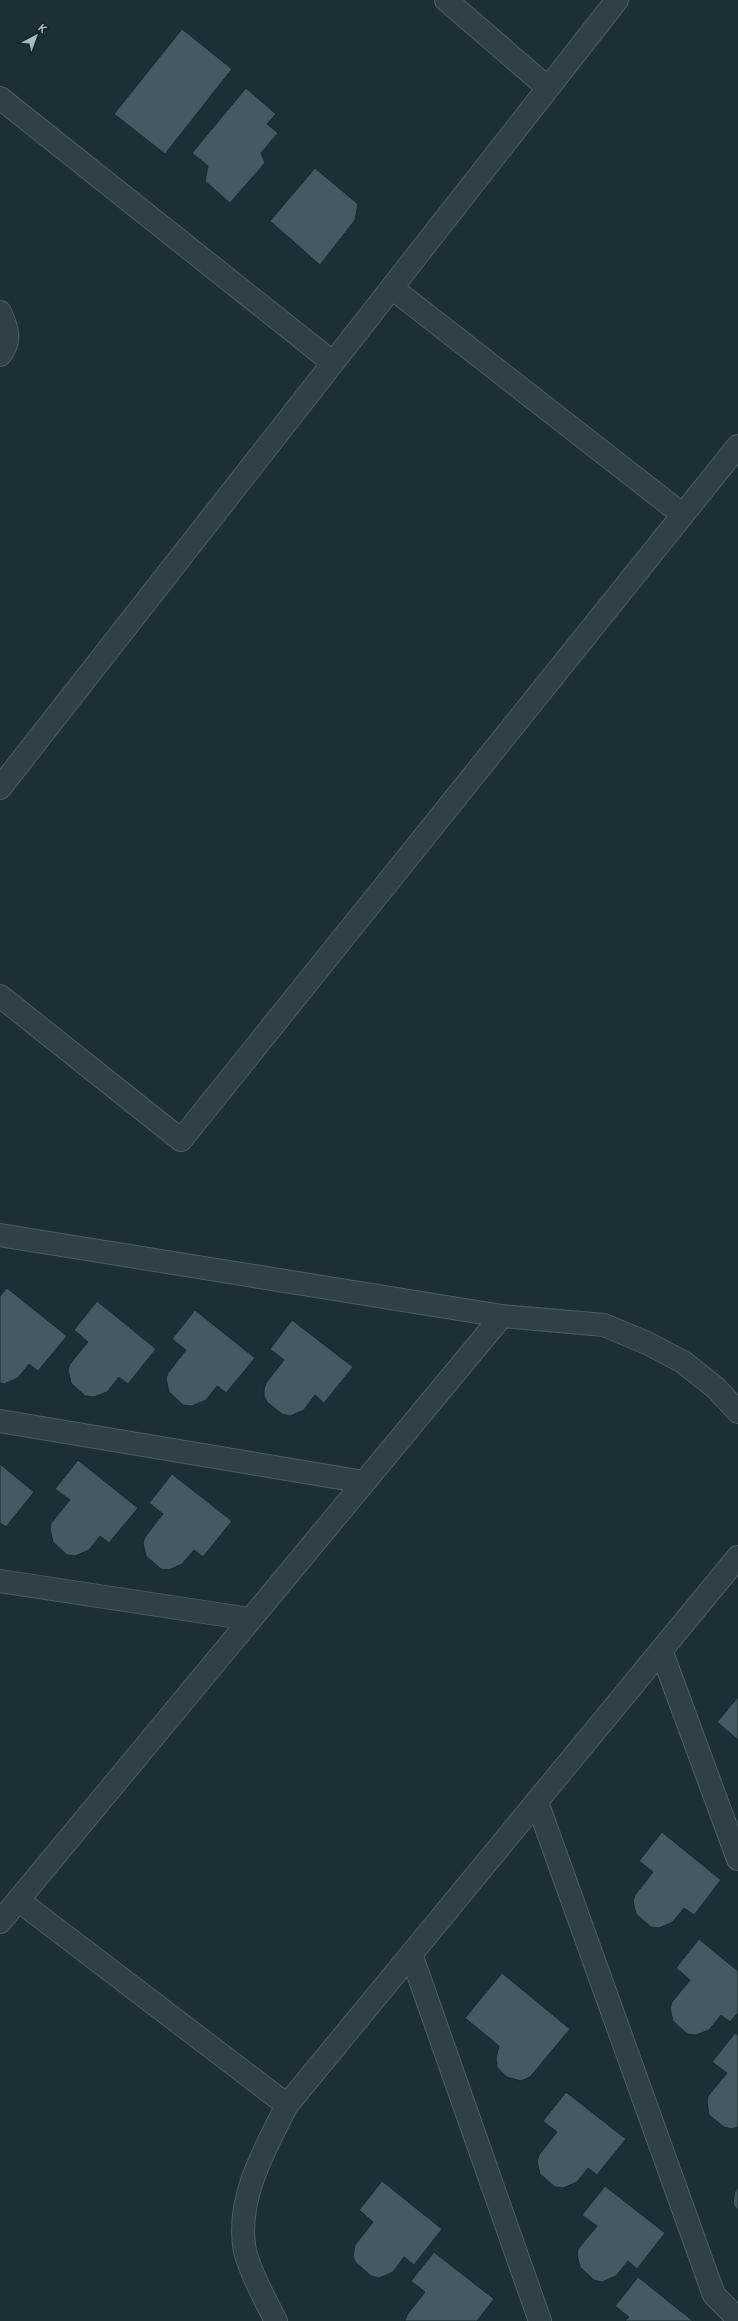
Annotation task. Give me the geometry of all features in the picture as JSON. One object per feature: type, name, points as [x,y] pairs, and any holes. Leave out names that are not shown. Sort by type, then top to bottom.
[{"type":"street","points":[[446,0],[548,88]]},
{"type":"street","points":[[0,788],[332,362],[392,288],[617,0]]},
{"type":"street","points":[[0,98],[332,362]]},
{"type":"street","points":[[392,288],[683,515]]},
{"type":"street","points":[[0,312],[8,328],[6,348],[0,355]]},
{"type":"street","points":[[0,996],[181,1140],[738,446]]},
{"type":"street","points":[[0,1235],[502,1316],[604,1325],[647,1343],[683,1362],[716,1388],[738,1412]]},
{"type":"street","points":[[0,1922],[502,1316]]},
{"type":"street","points":[[0,1420],[364,1482]]},
{"type":"street","points":[[276,2321],[245,2251],[244,2220],[252,2179],[286,2105],[738,1557]]},
{"type":"street","points":[[0,1581],[250,1619]]},
{"type":"street","points":[[661,1650],[738,1859]]},
{"type":"street","points":[[537,1802],[714,2295],[738,2319]]},
{"type":"street","points":[[18,1900],[286,2105]]},
{"type":"street","points":[[411,1954],[540,2321]]},
{"type":"building","points":[[182,29],[232,69],[165,154],[114,114]]},
{"type":"building","points":[[246,88],[276,114],[267,124],[278,133],[261,153],[265,163],[230,203],[205,181],[208,166],[192,153]]},
{"type":"building","points":[[315,168],[358,204],[355,220],[320,265],[270,221]]},
{"type":"building","points":[[7,1288],[67,1336],[38,1371],[29,1364],[18,1378],[4,1384],[0,1383],[0,1296]]},
{"type":"building","points":[[97,1301],[156,1349],[128,1384],[119,1377],[107,1392],[94,1397],[85,1396],[71,1383],[68,1370],[70,1364],[88,1342],[74,1330]]},
{"type":"building","points":[[195,1310],[255,1358],[226,1393],[217,1386],[206,1400],[192,1406],[183,1405],[169,1392],[166,1379],[168,1373],[186,1350],[172,1339]]},
{"type":"building","points":[[292,1320],[353,1367],[324,1403],[315,1395],[304,1410],[290,1416],[282,1414],[267,1402],[264,1396],[264,1389],[266,1383],[284,1360],[270,1349]]},
{"type":"building","points":[[78,1460],[138,1508],[109,1543],[100,1536],[89,1550],[75,1556],[67,1555],[53,1542],[50,1529],[51,1523],[70,1500],[55,1489]]},
{"type":"building","points":[[0,1464],[34,1492],[6,1527],[0,1523]]},
{"type":"building","points":[[172,1474],[232,1521],[203,1557],[194,1550],[182,1564],[169,1570],[161,1569],[146,1556],[143,1543],[145,1537],[163,1514],[149,1503]]},
{"type":"building","points":[[738,1697],[738,1740],[717,1722]]},
{"type":"building","points":[[662,1832],[721,1880],[694,1915],[684,1908],[673,1922],[659,1928],[651,1927],[636,1914],[633,1901],[635,1895],[653,1872],[639,1861]]},
{"type":"building","points":[[699,1939],[738,1971],[738,2013],[730,2022],[721,2015],[709,2030],[696,2035],[687,2034],[673,2021],[670,2008],[672,2002],[690,1980],[676,1968]]},
{"type":"building","points":[[502,1973],[570,2029],[530,2077],[521,2081],[507,2077],[501,2072],[497,2067],[496,2058],[499,2046],[465,2018]]},
{"type":"building","points":[[735,2033],[738,2035],[738,2127],[732,2129],[724,2127],[709,2115],[707,2102],[708,2096],[727,2073],[712,2062]]},
{"type":"building","points":[[566,2092],[626,2139],[597,2175],[588,2168],[577,2182],[563,2188],[555,2187],[540,2174],[537,2161],[539,2155],[557,2132],[543,2121]]},
{"type":"building","points":[[382,2181],[442,2229],[414,2265],[404,2257],[393,2272],[379,2278],[371,2276],[356,2263],[353,2257],[355,2245],[373,2222],[359,2210]]},
{"type":"building","points":[[605,2186],[665,2233],[637,2269],[628,2261],[616,2276],[602,2282],[594,2280],[580,2267],[577,2255],[578,2249],[597,2226],[582,2215]]},
{"type":"building","points":[[738,2187],[738,2211],[733,2204],[735,2191]]},
{"type":"building","points":[[434,2252],[494,2299],[477,2321],[405,2321],[407,2315],[425,2292],[411,2281]]},
{"type":"building","points":[[638,2277],[693,2321],[625,2321],[629,2317],[615,2306]]}]
